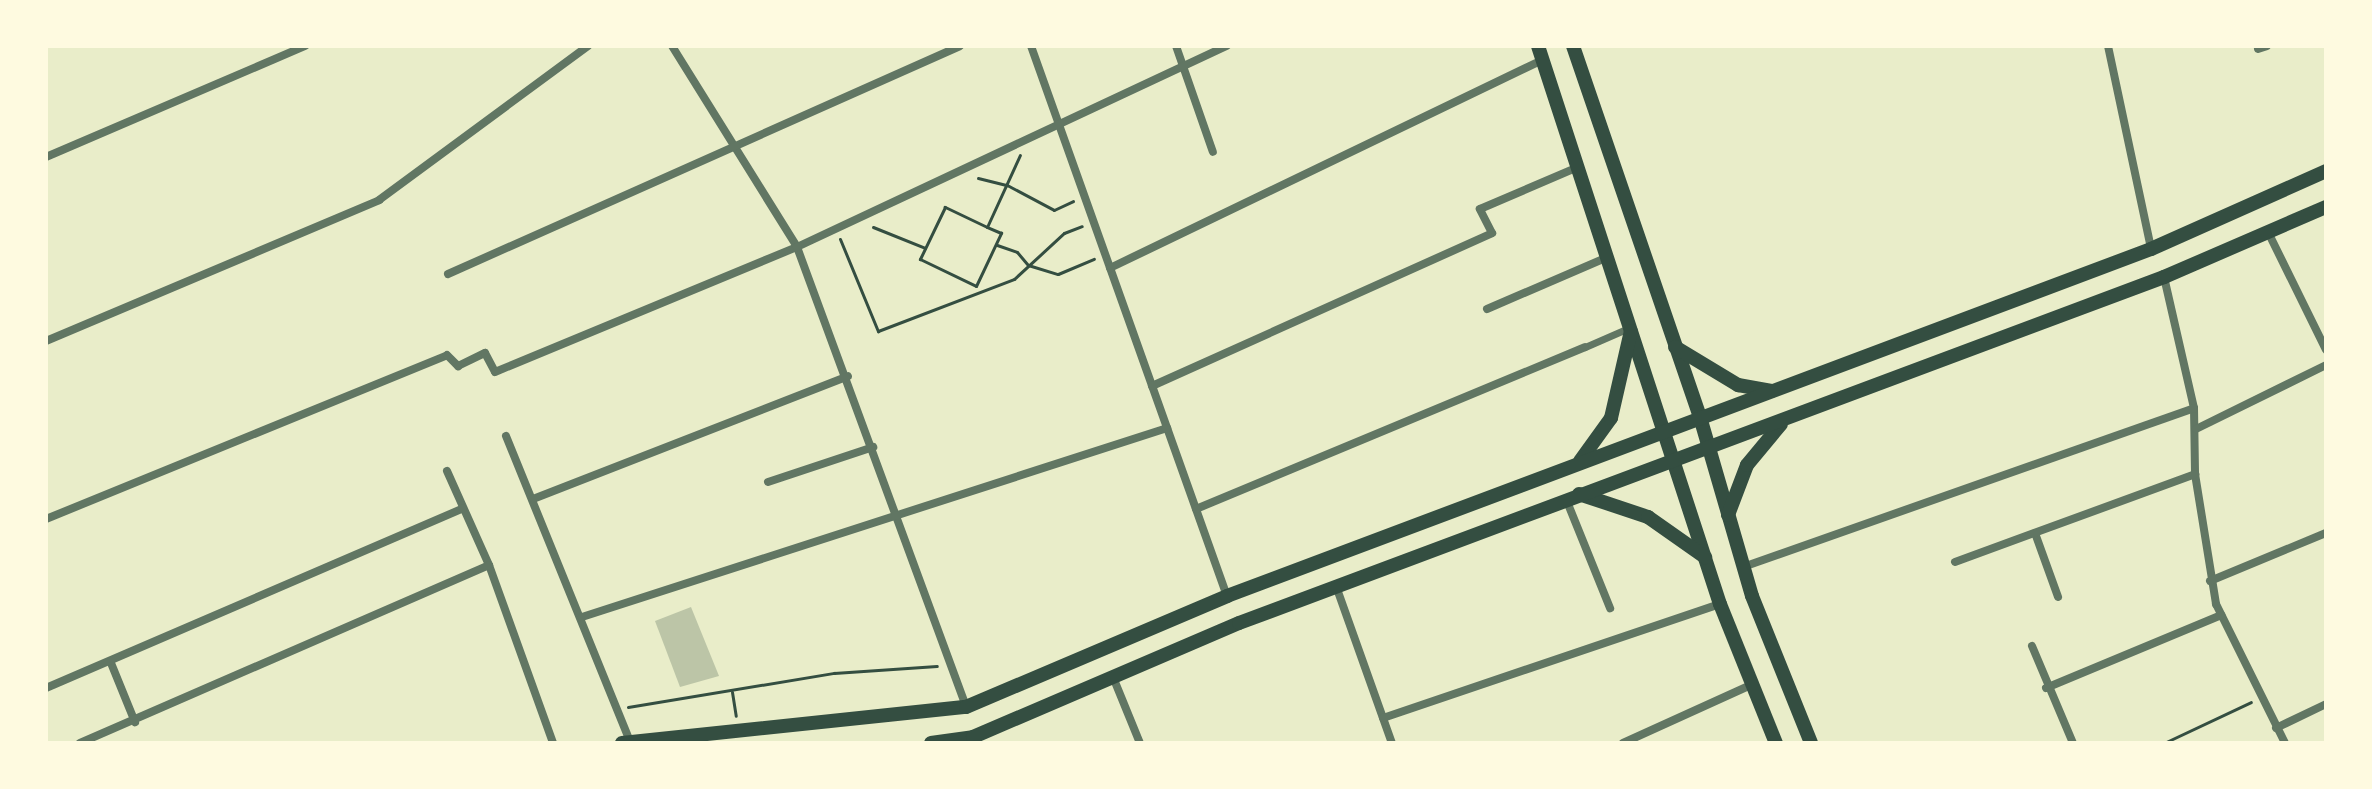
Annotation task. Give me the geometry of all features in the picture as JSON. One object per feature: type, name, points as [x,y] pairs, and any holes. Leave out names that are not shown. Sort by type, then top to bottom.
[{"type":"main road","points":[[1573,46],[1700,417],[1743,567],[1811,743]]},
{"type":"main road","points":[[1540,53],[1667,428],[1720,604],[1776,743]]},
{"type":"main road","points":[[626,742],[738,728],[966,707],[1227,596],[1667,428],[2151,249],[2326,171]]},
{"type":"main road","points":[[931,743],[974,740],[1113,677],[1336,586],[1676,457],[1783,422],[2164,277],[2326,207]]},
{"type":"main road","points":[[1580,461],[1611,418],[1623,385],[1632,327]]},
{"type":"main road","points":[[1675,347],[1727,380],[1771,391]]},
{"type":"main road","points":[[1728,516],[1747,465],[1783,422]]},
{"type":"main road","points":[[1572,496],[1648,517],[1705,557]]},
{"type":"street","points":[[46,157],[305,46]]},
{"type":"street","points":[[46,341],[379,200],[588,46]]},
{"type":"street","points":[[672,46],[797,247],[848,376],[966,707]]},
{"type":"street","points":[[448,274],[960,46]]},
{"type":"street","points":[[1031,46],[1227,596]]},
{"type":"street","points":[[1176,46],[1213,152]]},
{"type":"street","points":[[46,519],[447,355],[458,366],[485,353],[495,372],[797,247],[1227,46]]},
{"type":"street","points":[[2108,46],[2151,249]]},
{"type":"street","points":[[1110,268],[1540,53]]},
{"type":"street","points":[[1152,386],[1492,233],[1480,209],[1578,167]]},
{"type":"street","points":[[2269,234],[2326,350]]},
{"type":"street","points":[[1487,309],[1609,257]]},
{"type":"street","points":[[2164,277],[2194,408],[2195,474],[2210,581],[2221,615],[2285,743]]},
{"type":"street","points":[[1196,509],[1632,327]]},
{"type":"street","points":[[2196,429],[2326,365]]},
{"type":"street","points":[[533,499],[848,376]]},
{"type":"street","points":[[1743,567],[2194,408]]},
{"type":"street","points":[[582,617],[896,512],[1167,428]]},
{"type":"street","points":[[506,436],[582,617],[617,708],[626,742]]},
{"type":"street","points":[[768,482],[873,447]]},
{"type":"street","points":[[447,471],[489,565],[553,743]]},
{"type":"street","points":[[1955,562],[2195,474]]},
{"type":"street","points":[[1572,496],[1610,608]]},
{"type":"street","points":[[46,688],[111,663],[463,508]]},
{"type":"street","points":[[2035,533],[2058,597]]},
{"type":"street","points":[[2210,581],[2326,533]]},
{"type":"street","points":[[80,743],[135,722],[489,565]]},
{"type":"street","points":[[1336,586],[1392,743]]},
{"type":"street","points":[[1383,718],[1720,604]]},
{"type":"street","points":[[2046,688],[2221,615]]},
{"type":"street","points":[[2032,646],[2046,688],[2073,743]]},
{"type":"street","points":[[111,663],[135,722]]},
{"type":"street","points":[[1113,677],[1140,743]]},
{"type":"street","points":[[1623,743],[1751,685]]},
{"type":"street","points":[[2276,728],[2326,704]]},
{"type":"path","points":[[987,227],[1021,157],[1016,145]]},
{"type":"path","points":[[971,166],[975,177],[1007,185],[1054,210],[1084,196]]},
{"type":"path","points":[[976,286],[920,259],[945,207],[1001,233],[976,286],[977,294]]},
{"type":"path","points":[[864,216],[869,225],[925,248]]},
{"type":"path","points":[[840,238],[878,331],[1014,279],[1064,233],[1094,222]]},
{"type":"path","points":[[995,245],[1017,252],[1028,265],[1058,274],[1105,255]]},
{"type":"path","points":[[617,708],[834,673],[949,665]]},
{"type":"path","points":[[732,691],[738,728]]},
{"type":"path","points":[[2164,743],[2261,697]]},
{"type":"building","points":[[691,607],[719,676],[680,687],[655,621]]}]
